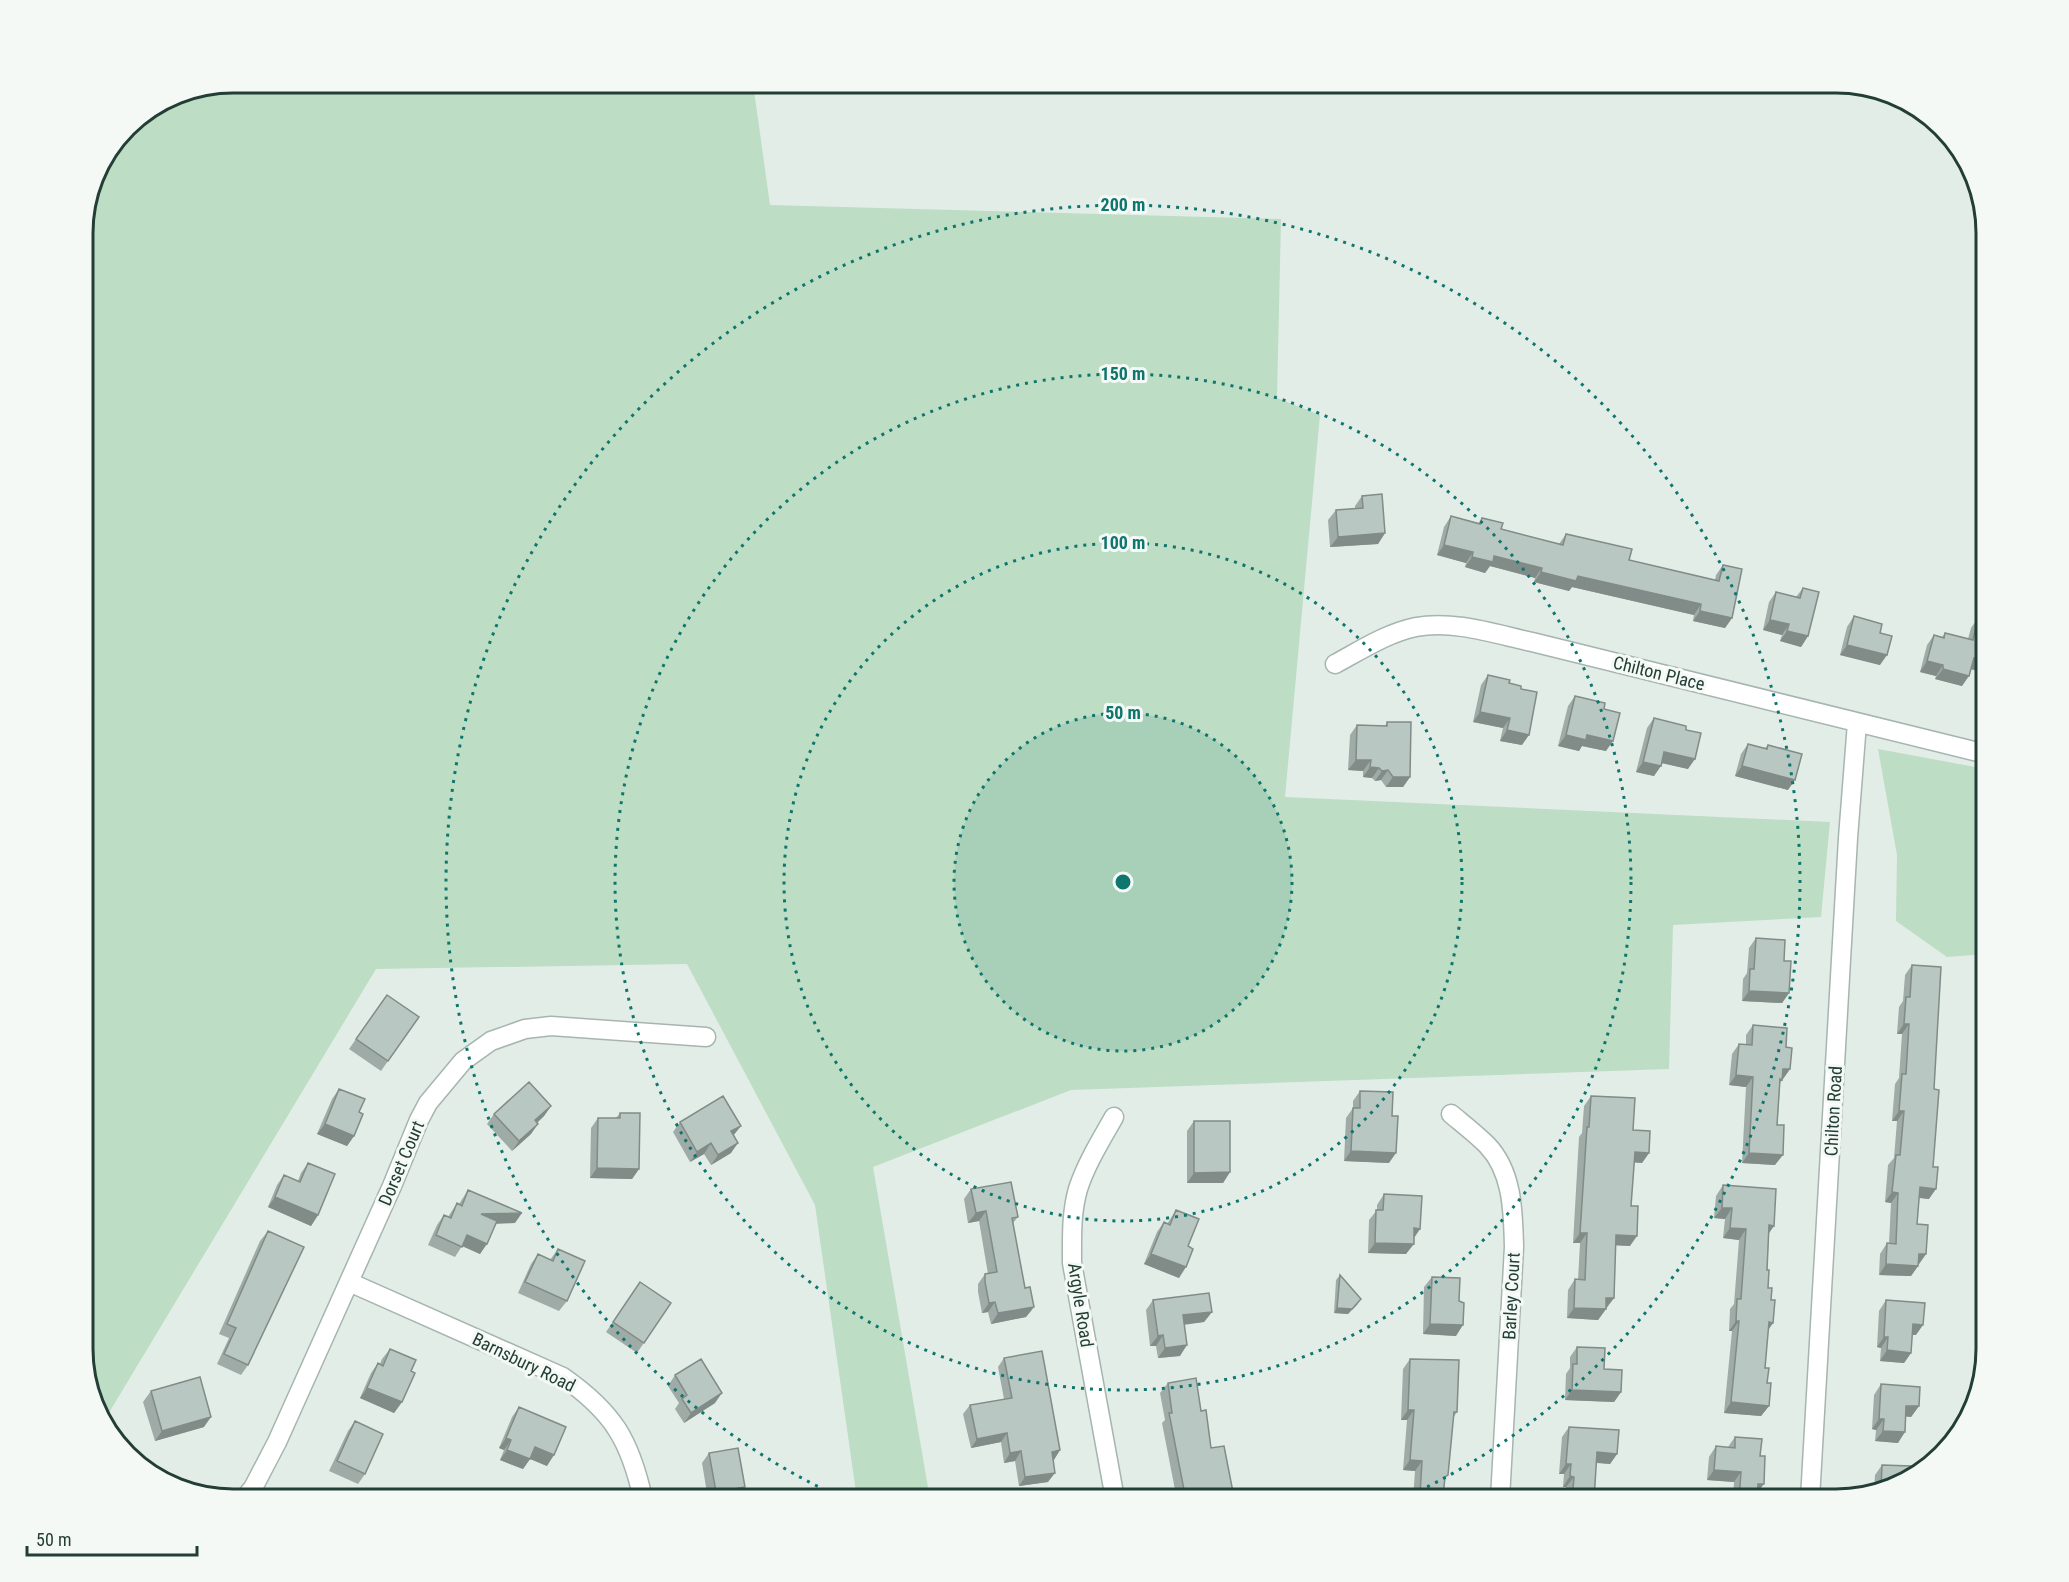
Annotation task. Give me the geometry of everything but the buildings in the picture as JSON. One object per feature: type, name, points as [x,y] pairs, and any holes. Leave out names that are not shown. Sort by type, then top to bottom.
[{"type":"street","name":"Chilton Place","points":[[1335,664],[1385,637],[1414,627],[1467,628],[1976,752]]},
{"type":"street","name":"Chilton Road","points":[[1811,1489],[1848,838],[1857,723]]},
{"type":"street","name":"Dorset Court","points":[[252,1489],[277,1442],[428,1103],[463,1062],[491,1041],[525,1029],[551,1026],[706,1037]]},
{"type":"street","name":"Barley Court","points":[[1451,1114],[1488,1146],[1500,1163],[1508,1183],[1513,1206],[1514,1247],[1501,1489]]},
{"type":"street","name":"Argyle Road","points":[[1113,1489],[1072,1263],[1072,1225],[1082,1178],[1114,1117]]},
{"type":"street","name":"Barnsbury Road","points":[[349,1282],[562,1377],[585,1392],[609,1415],[628,1448],[640,1489]]},
{"type":"green space","points":[[223,93],[754,93],[770,205],[1281,219],[1277,398],[1320,415],[1285,797],[1830,822],[1821,917],[1673,925],[1669,1069],[1071,1090],[873,1167],[928,1489],[856,1489],[815,1205],[687,964],[376,969],[110,1414],[100,1394],[93,1359],[93,223],[98,196],[107,171],[122,148],[148,122],[188,100]]},
{"type":"green space","points":[[1878,749],[1976,767],[1976,955],[1947,957],[1896,921],[1897,855]]}]
